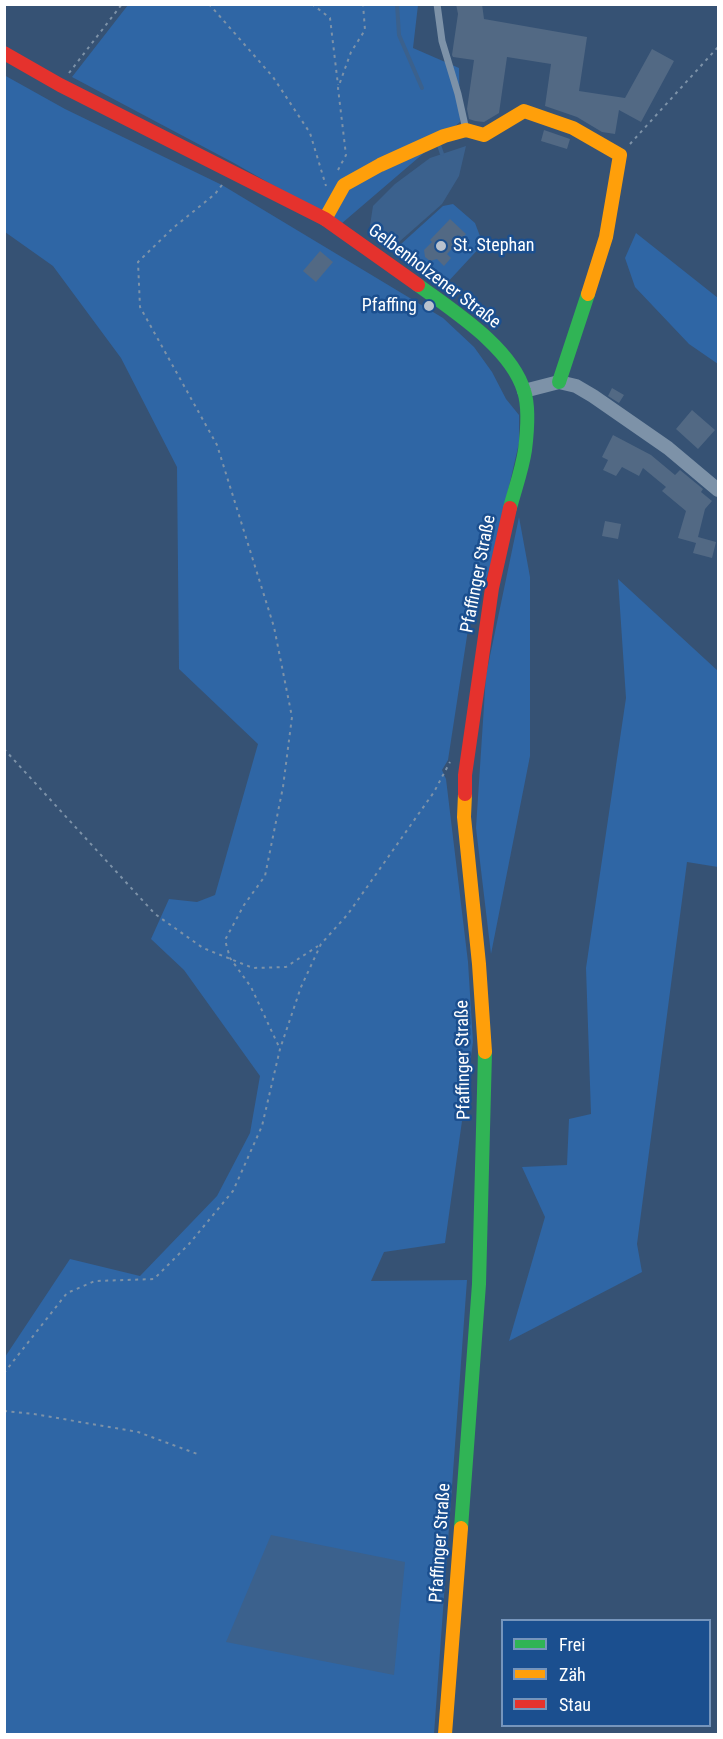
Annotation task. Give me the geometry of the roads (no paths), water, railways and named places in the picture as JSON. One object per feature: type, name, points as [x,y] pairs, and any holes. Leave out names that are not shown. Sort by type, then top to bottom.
[{"type":"street","name":"Gelbenholzener Straße","points":[[4,53],[60,85],[325,219],[398,269],[482,333],[507,359],[524,391]]},
{"type":"street","points":[[325,219],[344,185],[380,165],[444,136],[466,130],[484,135],[524,111],[573,128],[620,155],[606,237],[559,382]]},
{"type":"street","points":[[524,391],[559,382],[576,386],[668,448],[718,490]]},
{"type":"street","name":"Pfaffinger Straße","points":[[445,1734],[479,1284],[484,1073],[479,964],[464,817],[465,775],[492,588],[502,538],[525,452],[527,428],[524,391]]},
{"type":"lane","points":[[437,4],[442,41],[458,93],[466,130]]},
{"type":"waterway","points":[[397,4],[399,35],[422,88]]},
{"type":"waterway","points":[[439,145],[442,154]]},
{"type":"place","name":"St. Stephan","points":[[441,246]]},
{"type":"place","name":"Pfaffing","points":[[429,306]]}]
